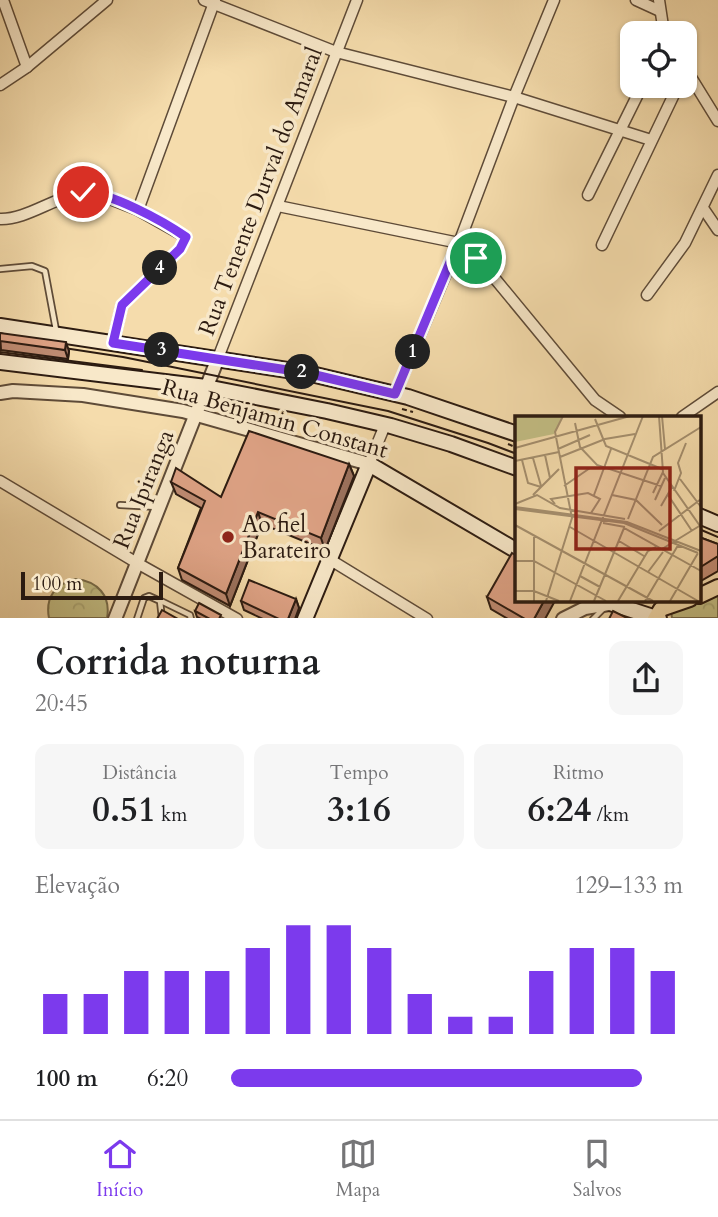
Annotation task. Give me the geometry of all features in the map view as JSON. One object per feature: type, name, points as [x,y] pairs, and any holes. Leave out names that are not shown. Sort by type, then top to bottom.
[{"type":"main road","points":[[0,326],[307,373],[396,400],[475,418],[511,439]]},
{"type":"main road","points":[[0,362],[206,387],[385,425],[460,447],[515,467]]},
{"type":"main road","points":[[305,618],[369,464]]},
{"type":"main road","name":"Rua Benjamin Constant","points":[[369,464],[515,550]]},
{"type":"main road","points":[[700,506],[718,514]]},
{"type":"main road","points":[[700,516],[718,524]]},
{"type":"main road","points":[[700,596],[718,587]]},
{"type":"main road","points":[[603,602],[651,617],[670,604],[682,601]]},
{"type":"street","points":[[3,0],[27,67]]},
{"type":"street","points":[[0,85],[27,67],[107,0]]},
{"type":"street","name":"Rua Tenente Durval do Amaral","points":[[218,358],[357,0]]},
{"type":"street","points":[[396,400],[554,0]]},
{"type":"street","points":[[636,0],[660,5]]},
{"type":"street","points":[[138,210],[211,1],[336,52],[514,97],[651,140]]},
{"type":"street","points":[[697,89],[718,121]]},
{"type":"street","points":[[588,195],[636,98]]},
{"type":"street","points":[[602,244],[672,98]]},
{"type":"street","points":[[647,295],[685,243],[718,175]]},
{"type":"street","points":[[0,219],[20,216],[83,192],[103,196],[138,210],[186,237],[180,249],[122,305],[113,343]]},
{"type":"street","points":[[278,206],[458,243],[487,269],[595,400],[619,416]]},
{"type":"street","points":[[703,208],[718,230]]},
{"type":"street","points":[[195,414],[218,358]]},
{"type":"street","name":"Rua Benjamin Constant","points":[[0,393],[13,391],[83,395],[195,414],[369,464]]},
{"type":"street","points":[[683,416],[718,392]]},
{"type":"street","name":"Rua Ipiranga","points":[[115,618],[195,414]]},
{"type":"street","points":[[369,464],[385,425]]},
{"type":"street","points":[[0,481],[233,618]]},
{"type":"street","points":[[330,559],[428,618]]},
{"type":"street","points":[[563,618],[603,602]]},
{"type":"lane","points":[[0,269],[32,265],[45,271],[57,335]]},
{"type":"lane","points":[[120,505],[159,507]]},
{"type":"lane","points":[[137,618],[144,598],[149,596],[190,615],[191,618]]},
{"type":"lane","points":[[160,601],[162,618]]},
{"type":"lane","points":[[593,618],[603,602]]},
{"type":"path","points":[[396,400],[421,414]]},
{"type":"green space","points":[[75,579],[90,583],[101,591],[107,603],[107,618],[49,618],[49,604],[53,593],[62,584]]},
{"type":"green space","points":[[718,594],[718,618],[672,618],[671,611]]},
{"type":"building","points":[[0,333],[66,342],[65,350],[0,341]]},
{"type":"building","name":"Ao fiel Barateiro","points":[[249,431],[349,464],[321,538],[258,512],[226,594],[178,568],[205,501],[171,482],[176,468],[221,497]]},
{"type":"building","points":[[700,537],[718,544],[718,556],[700,567]]},
{"type":"building","points":[[512,553],[515,555],[515,601],[544,601],[535,618],[523,618],[487,597]]},
{"type":"building","points":[[249,580],[296,599],[288,618],[277,618],[241,601]]},
{"type":"building","points":[[199,603],[221,615],[220,618],[208,618],[195,611]]},
{"type":"building","points":[[162,610],[176,618],[158,618]]},
{"type":"building","points":[[613,611],[627,618],[610,618]]},
{"type":"tram line","points":[[51,346],[123,357],[388,411],[515,453]]},
{"type":"tram line","points":[[0,352],[142,370]]},
{"type":"tram line","points":[[700,529],[718,537]]},
{"type":"place","name":"Ao fiel Barateiro","points":[[228,537]]},
{"type":"route","points":[[83,192],[92,192],[138,210],[186,237],[180,249],[122,305],[113,343],[307,373],[395,394],[458,243],[476,258]]}]
